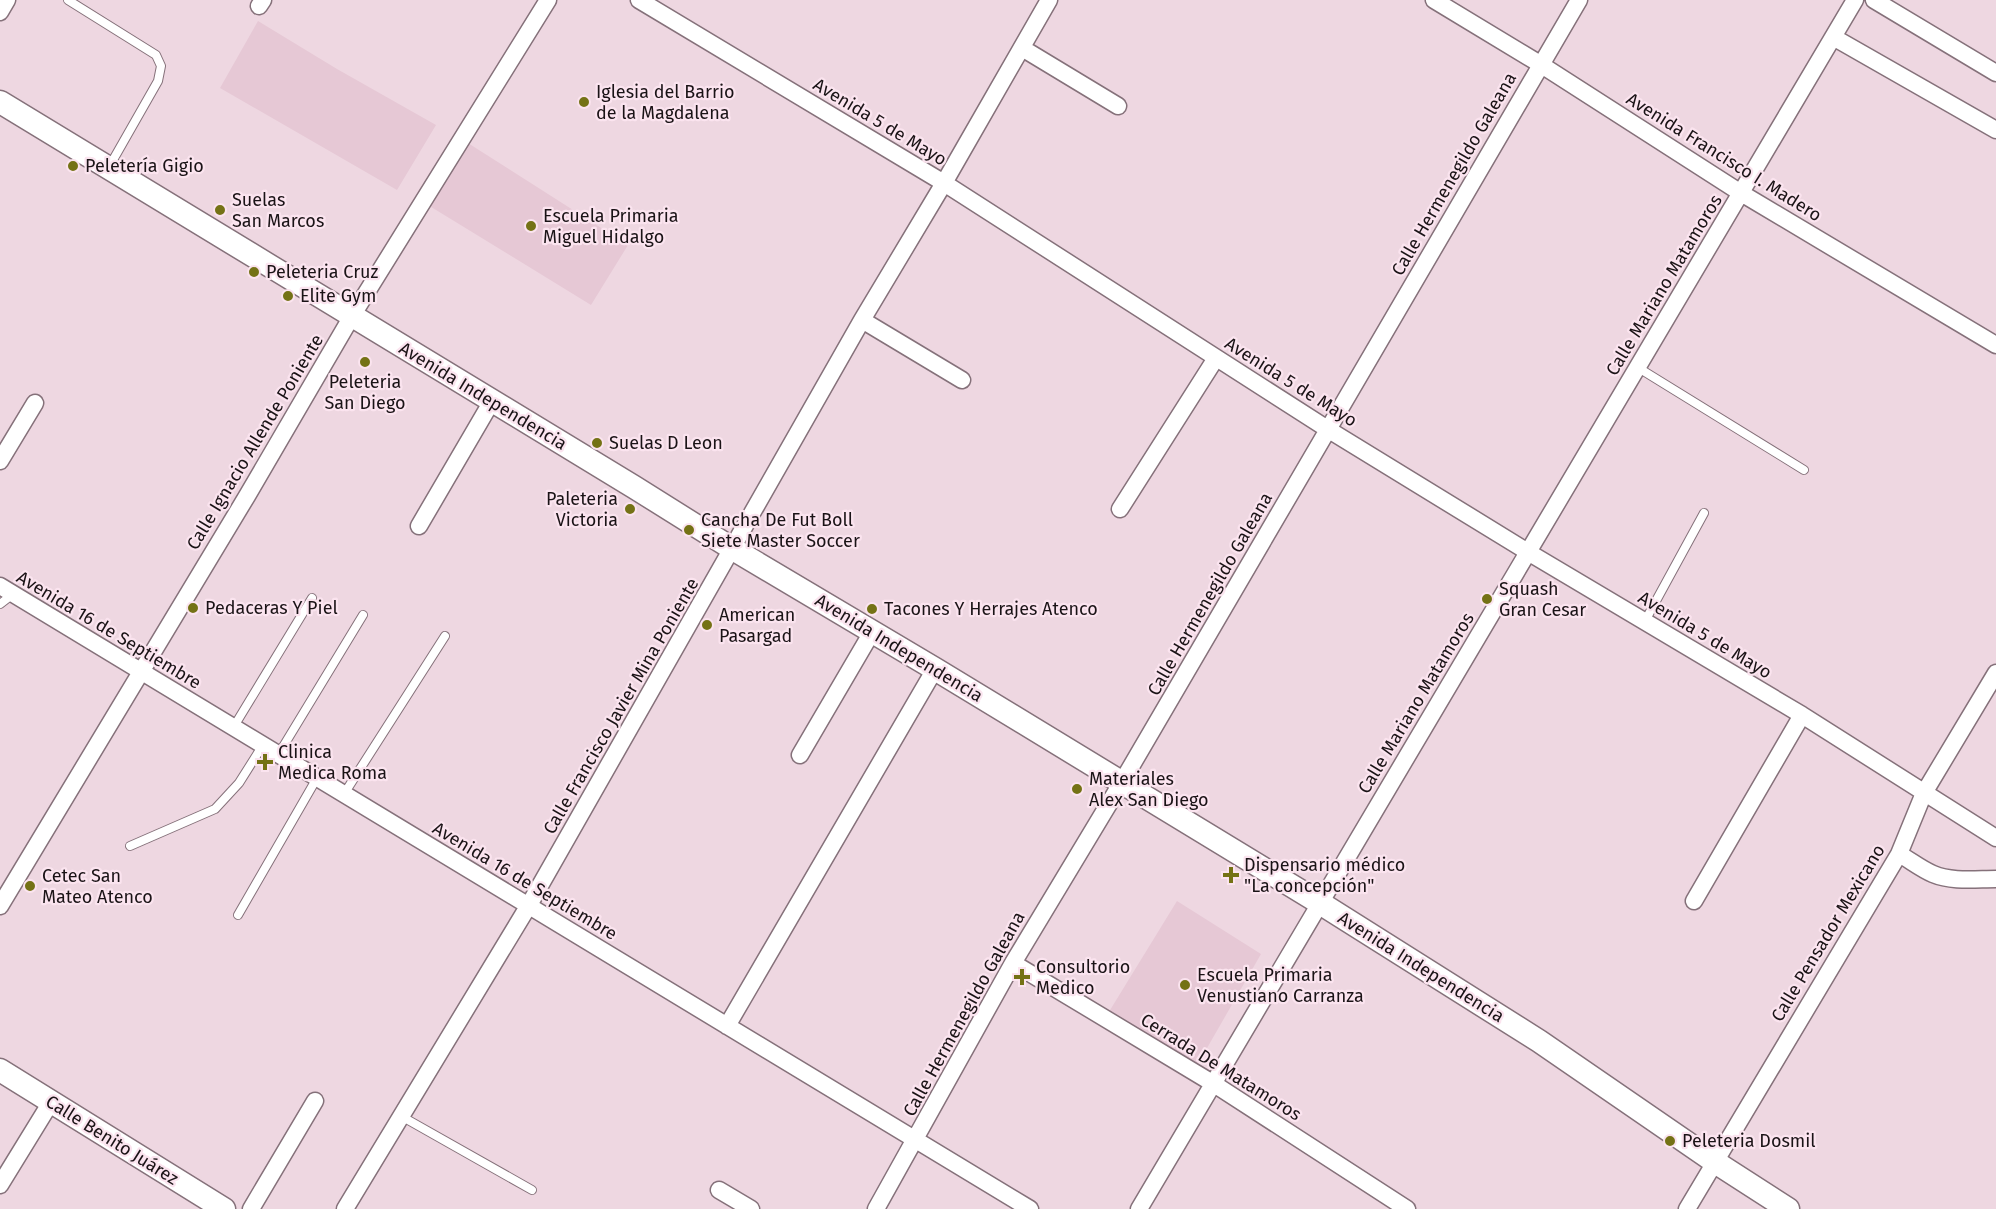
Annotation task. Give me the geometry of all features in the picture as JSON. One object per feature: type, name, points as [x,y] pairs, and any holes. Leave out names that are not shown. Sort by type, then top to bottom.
[{"type":"main road","name":"Avenida Independencia","points":[[0,102],[733,549],[1320,903],[1539,1041],[1715,1162],[1788,1209]]},
{"type":"main road","name":"Calle Benito Juárez","points":[[0,1070],[224,1209]]},
{"type":"street","points":[[0,12],[7,0]]},
{"type":"street","name":"Calle Ignacio Allende Poniente","points":[[0,906],[352,316],[548,0]]},
{"type":"street","name":"Avenida 5 de Mayo","points":[[639,0],[944,183],[1329,430],[1802,715],[1996,838]]},
{"type":"street","name":"Calle Francisco Javier Mina Poniente","points":[[345,1209],[529,905],[862,320],[1049,0]]},
{"type":"street","name":"Avenida Francisco I. Madero","points":[[1434,0],[1540,64],[1741,193],[1996,345]]},
{"type":"street","name":"Calle Hermenegildo Galeana","points":[[876,1209],[1013,963],[1329,430],[1579,0]]},
{"type":"street","name":"Calle Mariano Matamoros","points":[[1138,1209],[1855,0]]},
{"type":"street","points":[[1874,0],[1996,73]]},
{"type":"street","points":[[1833,37],[1996,130]]},
{"type":"street","points":[[1022,48],[1118,106]]},
{"type":"street","points":[[862,320],[962,380]]},
{"type":"street","points":[[1120,509],[1216,358]]},
{"type":"street","points":[[419,526],[492,401]]},
{"type":"street","points":[[0,461],[35,403]]},
{"type":"street","name":"Avenida 16 de Septiembre","points":[[4,595],[141,672],[1030,1209]]},
{"type":"street","points":[[800,755],[872,632]]},
{"type":"street","points":[[727,1026],[935,669]]},
{"type":"street","name":"Calle Pensador Mexicano","points":[[1687,1209],[1899,854],[1924,793],[1996,673]]},
{"type":"street","points":[[1694,901],[1802,715]]},
{"type":"street","points":[[1899,854],[1930,873],[1940,876],[1996,879]]},
{"type":"street","name":"Cerrada De Matamoros","points":[[1013,963],[1214,1084],[1407,1209]]},
{"type":"street","points":[[0,1185],[51,1101]]},
{"type":"street","points":[[251,1209],[315,1101]]},
{"type":"street","points":[[720,1190],[750,1209]]},
{"type":"lane","points":[[68,0],[156,55],[161,66],[158,81],[109,167]]},
{"type":"lane","points":[[1637,367],[1804,470]]},
{"type":"lane","points":[[1645,621],[1704,513]]},
{"type":"lane","points":[[233,728],[312,598]]},
{"type":"lane","points":[[278,755],[363,615]]},
{"type":"lane","points":[[344,794],[445,636]]},
{"type":"lane","points":[[130,846],[215,809],[239,783],[263,746]]},
{"type":"lane","points":[[238,915],[317,778]]},
{"type":"lane","points":[[401,1116],[532,1190]]},
{"type":"shaded area","points":[[258,21],[436,125],[397,190],[220,88]]},
{"type":"shaded area","name":"Escuela Primaria Miguel Hidalgo","points":[[460,138],[628,245],[591,305],[423,202]]},
{"type":"shaded area","name":"Escuela Primaria Venustiano Carranza","points":[[1177,901],[1261,954],[1195,1069],[1107,1015]]},
{"type":"place","name":"Iglesia del Barrio de la Magdalena","points":[[584,102]]},
{"type":"place","name":"Peletería Gigio","points":[[73,166]]},
{"type":"place","name":"Suelas San Marcos","points":[[220,210]]},
{"type":"place","name":"Escuela Primaria Miguel Hidalgo","points":[[531,226]]},
{"type":"place","name":"Peleteria Cruz","points":[[254,272]]},
{"type":"place","name":"Elite Gym","points":[[288,296]]},
{"type":"place","name":"Peleteria San Diego","points":[[365,362]]},
{"type":"place","name":"Suelas D Leon","points":[[597,443]]},
{"type":"place","name":"Paleteria Victoria","points":[[630,509]]},
{"type":"place","name":"Cancha De Fut Boll Siete Master Soccer","points":[[689,530]]},
{"type":"place","name":"Squash Gran Cesar","points":[[1487,599]]},
{"type":"place","name":"Pedaceras Y Piel","points":[[193,608]]},
{"type":"place","name":"Tacones Y Herrajes Atenco","points":[[872,609]]},
{"type":"place","name":"American Pasargad","points":[[707,625]]},
{"type":"place","name":"Clinica Medica Roma","points":[[265,762]]},
{"type":"place","name":"Materiales Alex San Diego","points":[[1077,789]]},
{"type":"place","name":"Dispensario médico \"La concepción\"","points":[[1231,875]]},
{"type":"place","name":"Cetec San Mateo Atenco","points":[[30,886]]},
{"type":"place","name":"Consultorio Medico","points":[[1022,977]]},
{"type":"place","name":"Escuela Primaria Venustiano Carranza","points":[[1185,985]]},
{"type":"place","name":"Peleteria Dosmil","points":[[1670,1141]]}]
